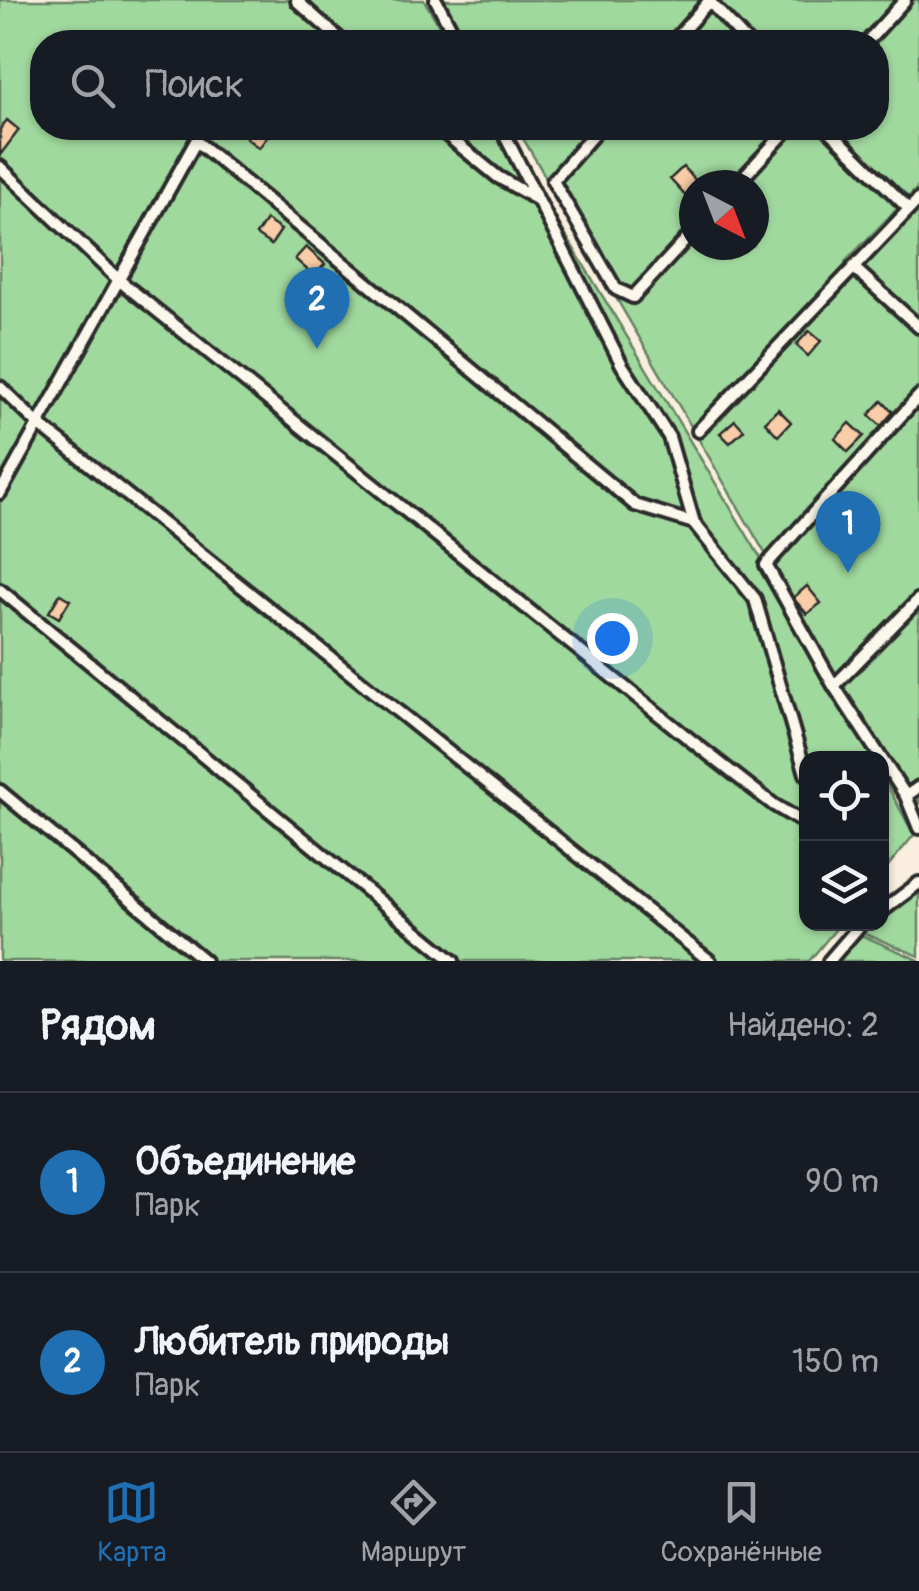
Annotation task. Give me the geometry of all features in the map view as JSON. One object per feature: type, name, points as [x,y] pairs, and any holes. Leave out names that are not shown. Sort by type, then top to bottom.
[{"type":"lane","points":[[436,0],[452,30]]},
{"type":"lane","points":[[683,30],[709,0],[736,30]]},
{"type":"lane","points":[[878,30],[905,0]]},
{"type":"lane","points":[[297,2],[329,30]]},
{"type":"lane","points":[[453,140],[498,177],[538,200]]},
{"type":"lane","points":[[507,140],[622,365],[669,437],[694,524],[755,599],[799,751]]},
{"type":"lane","points":[[589,140],[553,181],[616,288],[634,297],[679,248]]},
{"type":"lane","points":[[750,170],[778,140]]},
{"type":"lane","points":[[840,140],[909,209]]},
{"type":"lane","points":[[0,493],[36,422],[120,281],[196,141],[634,505],[694,524]]},
{"type":"lane","points":[[0,167],[120,281],[692,742],[774,806],[799,820]]},
{"type":"lane","points":[[698,431],[919,199]]},
{"type":"lane","points":[[853,267],[919,328]]},
{"type":"lane","points":[[0,387],[36,422],[710,961]]},
{"type":"lane","points":[[919,396],[766,565],[834,686],[906,796],[919,828]]},
{"type":"lane","points":[[0,590],[453,961]]},
{"type":"lane","points":[[834,686],[919,599]]},
{"type":"lane","points":[[906,796],[919,786]]},
{"type":"lane","points":[[0,791],[205,961]]},
{"type":"lane","points":[[889,906],[919,883]]},
{"type":"lane","points":[[829,961],[852,931]]},
{"type":"green space","points":[[0,0],[424,0],[442,30],[30,30],[30,140],[508,140],[768,570],[868,751],[799,751],[799,931],[834,931],[809,961],[0,961]]},
{"type":"green space","points":[[443,0],[919,0],[919,186],[845,262],[919,329],[919,817],[889,766],[889,751],[880,751],[524,140],[889,140],[889,30],[460,30]]},
{"type":"green space","points":[[919,206],[919,320],[859,268]]},
{"type":"green space","points":[[889,789],[914,835],[889,865]]},
{"type":"green space","points":[[919,880],[919,956],[859,931],[889,931],[889,900]]},
{"type":"green space","points":[[846,931],[919,960],[919,961],[823,961]]},
{"type":"building","points":[[7,120],[19,130],[0,155],[0,129]]},
{"type":"building","points":[[249,140],[265,140],[259,148]]},
{"type":"building","points":[[679,171],[679,189],[670,179]]},
{"type":"building","points":[[266,220],[281,230],[271,245],[256,235]]},
{"type":"building","points":[[306,247],[325,264],[314,276],[295,259]]},
{"type":"building","points":[[809,331],[821,341],[808,356],[796,345]]},
{"type":"building","points":[[882,401],[893,412],[881,426],[869,415]]},
{"type":"building","points":[[778,409],[791,422],[778,436],[765,422]]},
{"type":"building","points":[[735,420],[744,430],[730,443],[720,433]]},
{"type":"building","points":[[850,423],[864,436],[848,452],[835,439]]},
{"type":"building","points":[[807,586],[821,603],[807,614],[793,598]]},
{"type":"building","points":[[60,594],[70,600],[59,618],[49,612]]},
{"type":"place","name":"Любитель природы","points":[[317,349]]},
{"type":"place","name":"Объединение","points":[[848,573]]}]
